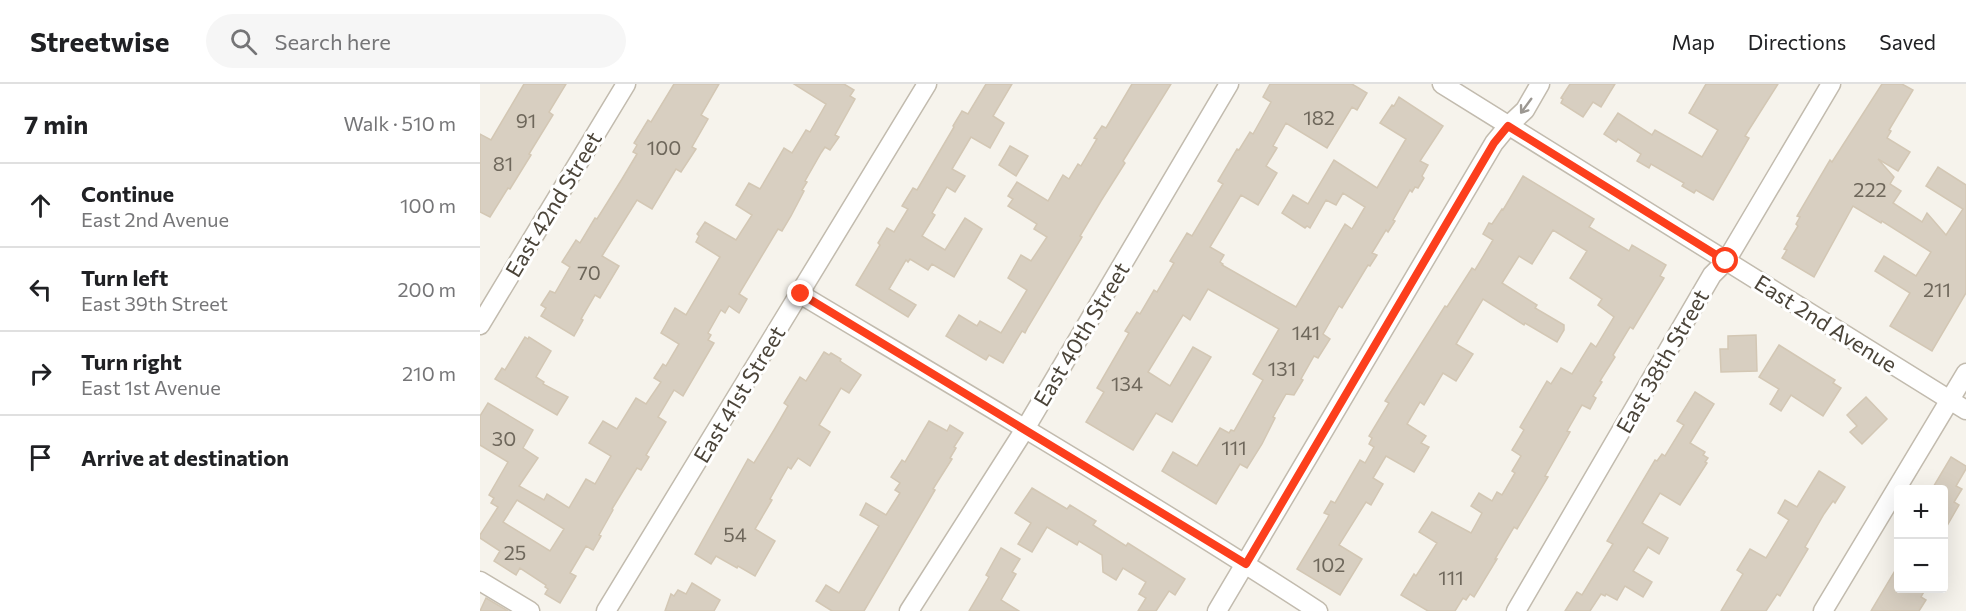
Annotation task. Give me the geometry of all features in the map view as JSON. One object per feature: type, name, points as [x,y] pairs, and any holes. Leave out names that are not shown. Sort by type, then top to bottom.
[{"type":"street","name":"East 42nd Street","points":[[480,325],[626,84]]},
{"type":"street","name":"East 41st Street","points":[[606,611],[927,84]]},
{"type":"street","name":"East 40th Street","points":[[909,611],[1025,429],[1229,84]]},
{"type":"street","name":"East 2nd Avenue","points":[[1442,84],[1966,410]]},
{"type":"street","points":[[1217,611],[1494,143],[1525,110],[1540,84]]},
{"type":"street","name":"East 38th Street","points":[[1516,611],[1712,275],[1726,261],[1831,84]]},
{"type":"street","points":[[801,294],[1246,564],[1318,611]]},
{"type":"street","points":[[1822,611],[1966,373]]},
{"type":"street","points":[[480,581],[530,611]]},
{"type":"building","points":[[524,84],[566,84],[549,112],[553,115],[529,154],[531,155],[490,217],[480,212],[480,134],[491,140]]},
{"type":"building","points":[[674,84],[719,84],[701,115],[708,119],[692,147],[696,149],[681,172],[676,169],[652,209],[637,200],[602,256],[619,266],[600,298],[595,295],[574,336],[541,316],[546,308],[541,305],[550,291],[555,293],[570,267],[562,262],[576,240],[580,243],[595,218],[597,219],[637,154],[633,152],[637,145],[634,143],[648,120],[651,122]]},
{"type":"building","points":[[794,84],[844,84],[854,90],[850,96],[855,99],[835,135],[839,137],[830,150],[825,147],[821,153],[805,181],[807,182],[802,190],[804,191],[791,216],[782,231],[778,229],[739,294],[747,299],[739,313],[729,306],[725,313],[721,310],[708,333],[711,335],[708,340],[714,343],[683,396],[674,390],[658,417],[666,422],[646,455],[649,457],[641,470],[637,468],[612,509],[593,550],[586,546],[570,573],[576,576],[560,603],[545,594],[548,589],[546,585],[520,568],[516,575],[494,561],[500,551],[480,538],[498,507],[491,503],[494,498],[489,495],[508,462],[480,445],[480,416],[488,403],[533,430],[523,448],[538,458],[519,486],[544,500],[547,494],[569,508],[586,479],[595,484],[611,456],[589,443],[603,421],[617,429],[636,398],[646,404],[661,382],[654,378],[663,364],[666,366],[679,344],[661,333],[675,308],[686,315],[720,257],[696,242],[699,236],[697,234],[705,222],[736,240],[752,215],[736,205],[749,183],[760,189],[784,148],[792,153],[806,130],[810,132],[826,104]],"holes":[[[517,500],[564,529],[550,551],[503,522]]]},
{"type":"building","points":[[986,84],[1012,84],[993,116],[1004,123],[990,148],[971,137],[952,169],[965,176],[955,192],[947,187],[932,213],[935,215],[922,236],[945,250],[965,218],[982,229],[954,277],[932,264],[928,270],[910,259],[908,262],[906,260],[889,289],[916,305],[908,317],[856,285],[880,245],[878,243],[887,228],[894,232],[908,209],[902,206],[913,188],[917,190],[962,111],[968,114]]},
{"type":"building","points":[[1132,84],[1171,84],[1123,161],[1125,163],[1025,333],[1022,331],[1003,363],[989,355],[986,360],[946,336],[959,315],[977,326],[980,321],[1001,333],[1027,290],[1008,278],[1021,255],[1031,261],[1047,237],[1034,229],[1037,224],[1008,206],[1013,199],[1008,196],[1017,182],[1048,201],[1063,175],[1069,179],[1078,164],[1081,166],[1097,139],[1094,138],[1102,126],[1106,128]]},
{"type":"building","points":[[1270,84],[1352,84],[1367,93],[1357,110],[1352,107],[1327,148],[1286,123],[1273,146],[1277,148],[1266,166],[1277,173],[1258,205],[1241,195],[1210,247],[1224,255],[1220,262],[1222,265],[1296,307],[1345,224],[1352,229],[1365,207],[1343,193],[1336,205],[1326,200],[1310,228],[1307,226],[1305,228],[1282,213],[1293,195],[1308,204],[1334,160],[1377,188],[1406,139],[1380,123],[1399,97],[1443,126],[1420,161],[1428,165],[1422,176],[1424,178],[1418,188],[1415,187],[1412,192],[1410,190],[1393,220],[1395,221],[1388,232],[1386,230],[1372,253],[1377,255],[1370,266],[1368,265],[1342,308],[1339,306],[1323,334],[1330,339],[1318,358],[1314,356],[1294,395],[1286,394],[1262,444],[1247,468],[1240,464],[1216,504],[1162,471],[1173,452],[1197,466],[1220,428],[1229,433],[1231,430],[1234,431],[1263,380],[1253,374],[1279,329],[1208,289],[1190,320],[1183,315],[1148,372],[1170,386],[1193,347],[1211,357],[1172,422],[1156,413],[1133,450],[1086,422],[1104,392],[1097,388],[1129,333],[1125,331],[1137,312],[1140,314],[1154,290],[1157,292],[1174,263],[1170,261],[1187,233],[1192,236],[1223,184],[1218,181],[1237,149],[1239,150],[1250,132],[1253,134],[1271,102],[1263,97]]},
{"type":"building","points":[[1570,84],[1615,84],[1601,107],[1593,102],[1583,117],[1561,103],[1563,99],[1561,98]]},
{"type":"building","points":[[1706,84],[1778,84],[1745,136],[1749,138],[1713,200],[1696,190],[1694,193],[1682,186],[1684,183],[1651,164],[1649,168],[1637,161],[1641,154],[1618,139],[1616,142],[1604,134],[1618,113],[1652,135],[1655,130],[1702,157],[1718,130],[1689,113]]},
{"type":"building","points":[[1882,84],[1902,84],[1913,90],[1889,130],[1891,131],[1887,138],[1910,152],[1898,171],[1878,159],[1894,177],[1890,184],[1901,191],[1893,203],[1922,222],[1927,213],[1946,235],[1963,209],[1926,186],[1938,167],[1966,185],[1966,293],[1932,351],[1890,326],[1910,293],[1875,271],[1884,256],[1916,276],[1931,252],[1882,221],[1881,223],[1853,206],[1814,277],[1782,258],[1787,250],[1784,249],[1798,226],[1796,224],[1800,217],[1797,216],[1830,160],[1832,162]]},
{"type":"building","points":[[1010,146],[1028,156],[1016,176],[999,165]]},
{"type":"building","points":[[1523,176],[1594,219],[1589,227],[1629,251],[1632,245],[1666,265],[1660,276],[1664,278],[1633,329],[1630,327],[1613,355],[1615,357],[1600,381],[1602,382],[1593,396],[1596,398],[1590,409],[1582,405],[1567,431],[1570,432],[1545,476],[1548,477],[1517,529],[1514,527],[1474,597],[1470,594],[1466,600],[1463,598],[1455,611],[1428,611],[1401,595],[1437,543],[1419,532],[1432,512],[1471,533],[1482,513],[1471,506],[1479,493],[1492,501],[1497,492],[1502,495],[1515,473],[1512,471],[1521,456],[1512,450],[1524,430],[1520,427],[1547,381],[1551,384],[1561,368],[1572,374],[1591,343],[1596,347],[1614,317],[1598,305],[1602,299],[1570,278],[1587,251],[1553,230],[1532,264],[1519,256],[1502,283],[1537,305],[1535,308],[1564,325],[1564,330],[1557,342],[1525,323],[1524,325],[1483,299],[1456,344],[1473,354],[1456,381],[1443,373],[1424,405],[1420,402],[1407,424],[1426,436],[1421,443],[1429,447],[1414,472],[1386,456],[1373,478],[1383,484],[1371,505],[1366,502],[1339,545],[1362,559],[1340,595],[1297,569],[1329,515],[1324,513],[1331,501],[1335,503],[1360,460],[1365,463],[1374,447],[1369,444],[1372,438],[1369,436],[1389,403],[1385,401],[1445,306],[1447,307],[1472,268],[1475,270],[1493,240],[1483,234],[1489,223],[1492,224],[1503,210]]},
{"type":"building","points":[[1756,335],[1757,371],[1721,372],[1720,349],[1728,349],[1728,336]]},
{"type":"building","points":[[525,337],[528,339],[529,337],[551,351],[536,377],[544,382],[543,384],[568,397],[557,415],[495,379],[502,368],[505,370]]},
{"type":"building","points":[[1779,345],[1835,380],[1833,383],[1841,388],[1823,416],[1791,395],[1781,411],[1770,404],[1779,389],[1759,377]]},
{"type":"building","points":[[824,352],[841,359],[840,361],[861,375],[849,393],[841,388],[819,425],[830,432],[810,466],[798,458],[791,469],[788,467],[770,499],[772,500],[755,529],[775,541],[755,576],[716,556],[711,564],[695,554],[748,459],[754,463],[774,430],[788,406],[784,403],[800,377],[806,381]]},
{"type":"building","points":[[1695,392],[1714,404],[1690,443],[1705,452],[1703,455],[1708,458],[1705,462],[1707,463],[1680,505],[1660,493],[1642,523],[1668,538],[1659,554],[1648,547],[1633,571],[1652,582],[1643,597],[1625,586],[1617,600],[1601,594],[1590,611],[1565,611],[1577,592],[1582,595],[1613,544],[1607,541],[1655,460],[1657,461],[1662,454],[1665,456],[1684,425],[1677,421]]},
{"type":"building","points":[[1866,397],[1887,419],[1862,444],[1850,432],[1857,426],[1847,415]]},
{"type":"building","points":[[929,421],[947,431],[950,425],[963,433],[954,447],[956,448],[950,458],[952,459],[864,611],[832,611],[816,601],[826,585],[839,593],[879,526],[860,515],[866,503],[886,515],[900,493],[895,490],[900,483],[891,477],[902,460],[905,462]]},
{"type":"building","points":[[1951,457],[1966,466],[1956,486],[1962,489],[1954,502],[1959,505],[1948,524],[1948,485],[1934,485]]},
{"type":"building","points":[[1819,471],[1845,487],[1835,503],[1833,501],[1824,514],[1805,547],[1808,549],[1780,596],[1777,594],[1766,611],[1721,611],[1743,574],[1737,570],[1750,549],[1766,558],[1789,520],[1778,513],[1785,500],[1797,507]]},
{"type":"building","points":[[1032,488],[1067,509],[1070,505],[1096,521],[1093,525],[1126,546],[1128,543],[1185,579],[1175,595],[1169,591],[1156,611],[1138,611],[1146,598],[1139,594],[1146,582],[1123,568],[1116,580],[1103,572],[1102,555],[1079,541],[1077,545],[1047,527],[1032,552],[1018,544],[1031,523],[1015,513]]},
{"type":"building","points":[[1001,548],[1020,559],[1012,572],[1016,574],[1001,600],[1019,611],[969,611],[989,577],[986,575]]},
{"type":"building","points":[[1894,572],[1894,593],[1923,593],[1921,597],[1926,600],[1919,611],[1871,611]]},
{"type":"building","points":[[692,583],[720,600],[714,611],[665,611],[671,594],[674,596],[678,590],[686,594]]},
{"type":"building","points":[[486,598],[508,611],[480,611]]},
{"type":"route","points":[[801,294],[1246,564],[1494,143],[1508,126],[1726,261]]}]
